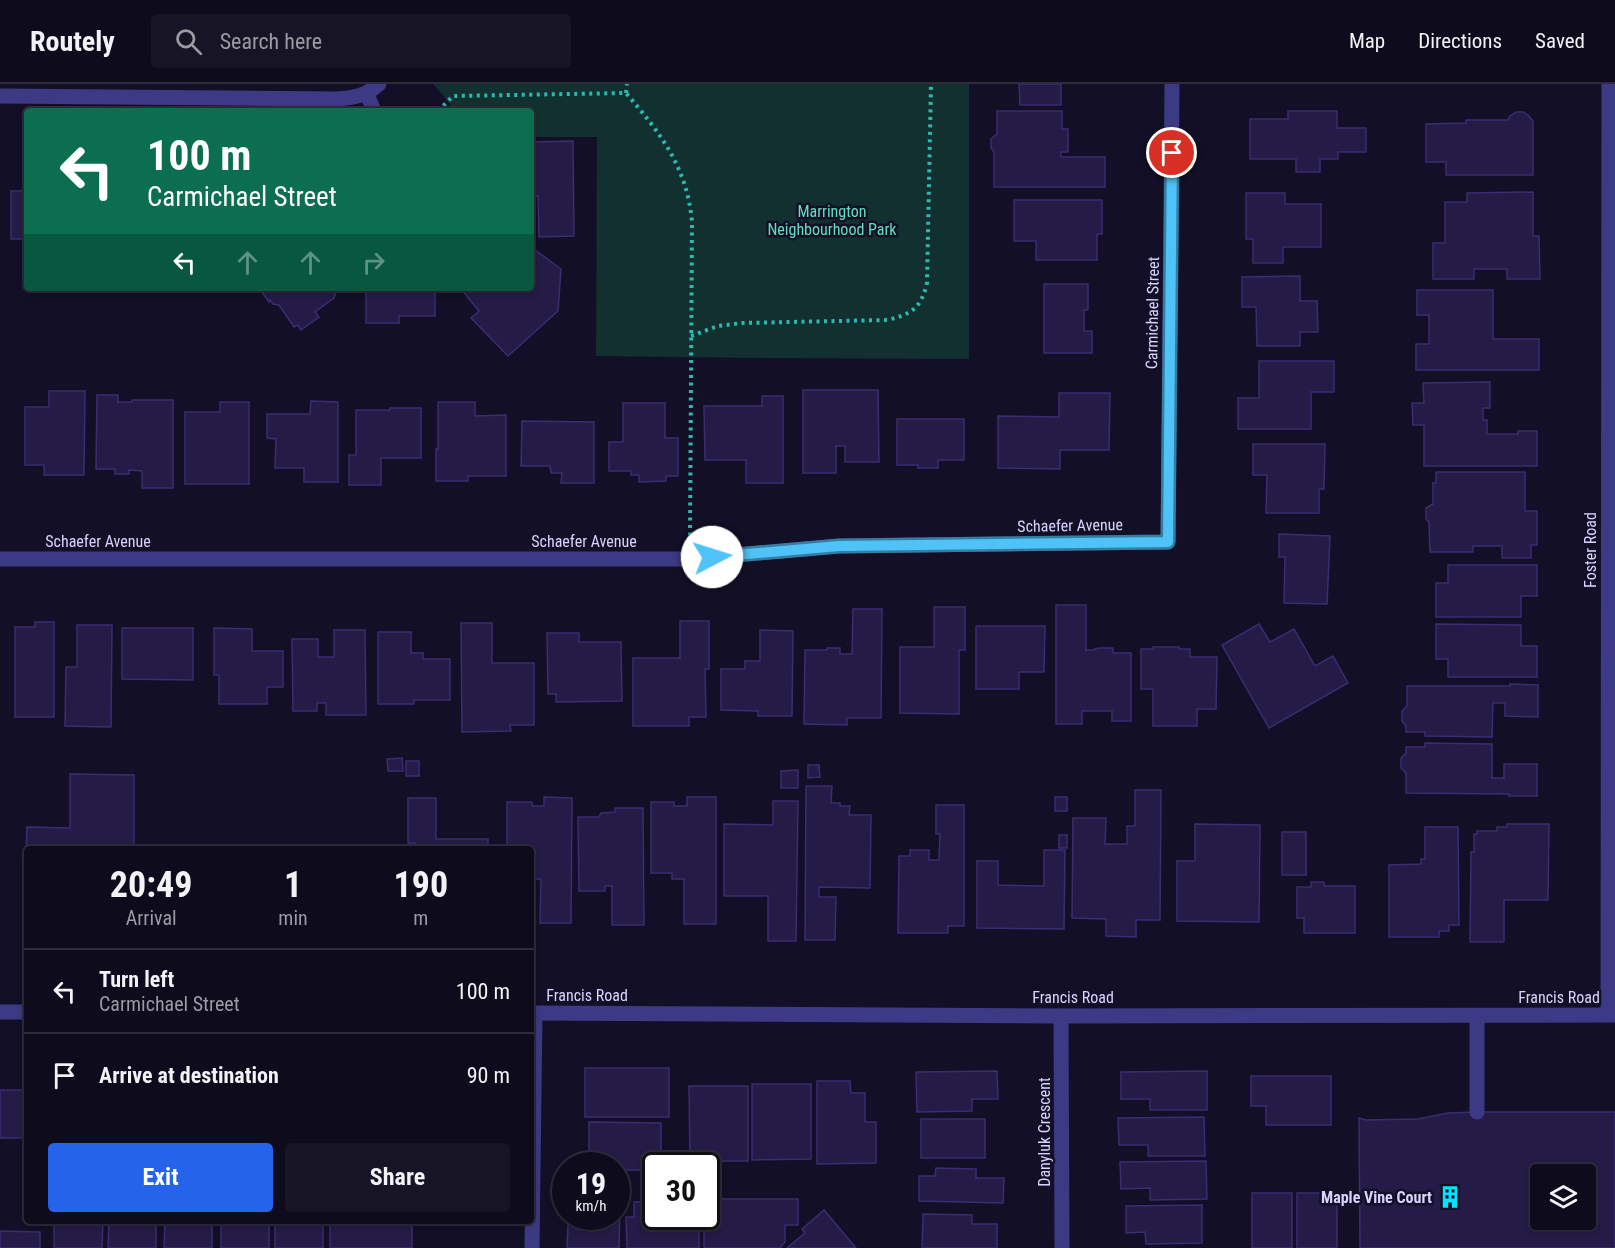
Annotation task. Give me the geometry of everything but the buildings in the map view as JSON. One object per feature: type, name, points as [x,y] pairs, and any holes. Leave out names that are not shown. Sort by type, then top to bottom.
[{"type":"street","points":[[0,96],[336,99],[367,94],[380,84]]},
{"type":"street","name":"Carmichael Street","points":[[1168,542],[1172,84]]},
{"type":"street","name":"Foster Road","points":[[1609,84],[1611,1015]]},
{"type":"street","points":[[367,94],[373,108]]},
{"type":"street","name":"Schaefer Avenue","points":[[0,559],[690,559],[839,546],[1168,542]]},
{"type":"street","points":[[0,1012],[24,1012]]},
{"type":"street","name":"Francis Road","points":[[534,1013],[1061,1016],[1611,1015]]},
{"type":"street","name":"Danyluk Crescent","points":[[1061,1016],[1062,1248]]},
{"type":"street","points":[[1477,1016],[1477,1112]]},
{"type":"street","points":[[532,1224],[532,1248]]},
{"type":"path","points":[[627,84],[626,93],[651,122],[674,156],[687,189],[692,222],[690,559]]},
{"type":"path","points":[[691,336],[718,326],[742,323],[887,320],[905,316],[917,306],[924,296],[927,283],[931,84]]},
{"type":"path","points":[[441,108],[453,96],[626,93]]},
{"type":"green space","name":"Marrington Neighbourhood Park","points":[[433,84],[969,84],[969,359],[596,356],[597,137],[534,137],[534,108],[452,108]]},
{"type":"place","name":"Maple Vine Court","points":[[1450,1197]]},
{"type":"route","points":[[712,557],[839,546],[1168,542],[1172,153]]}]
